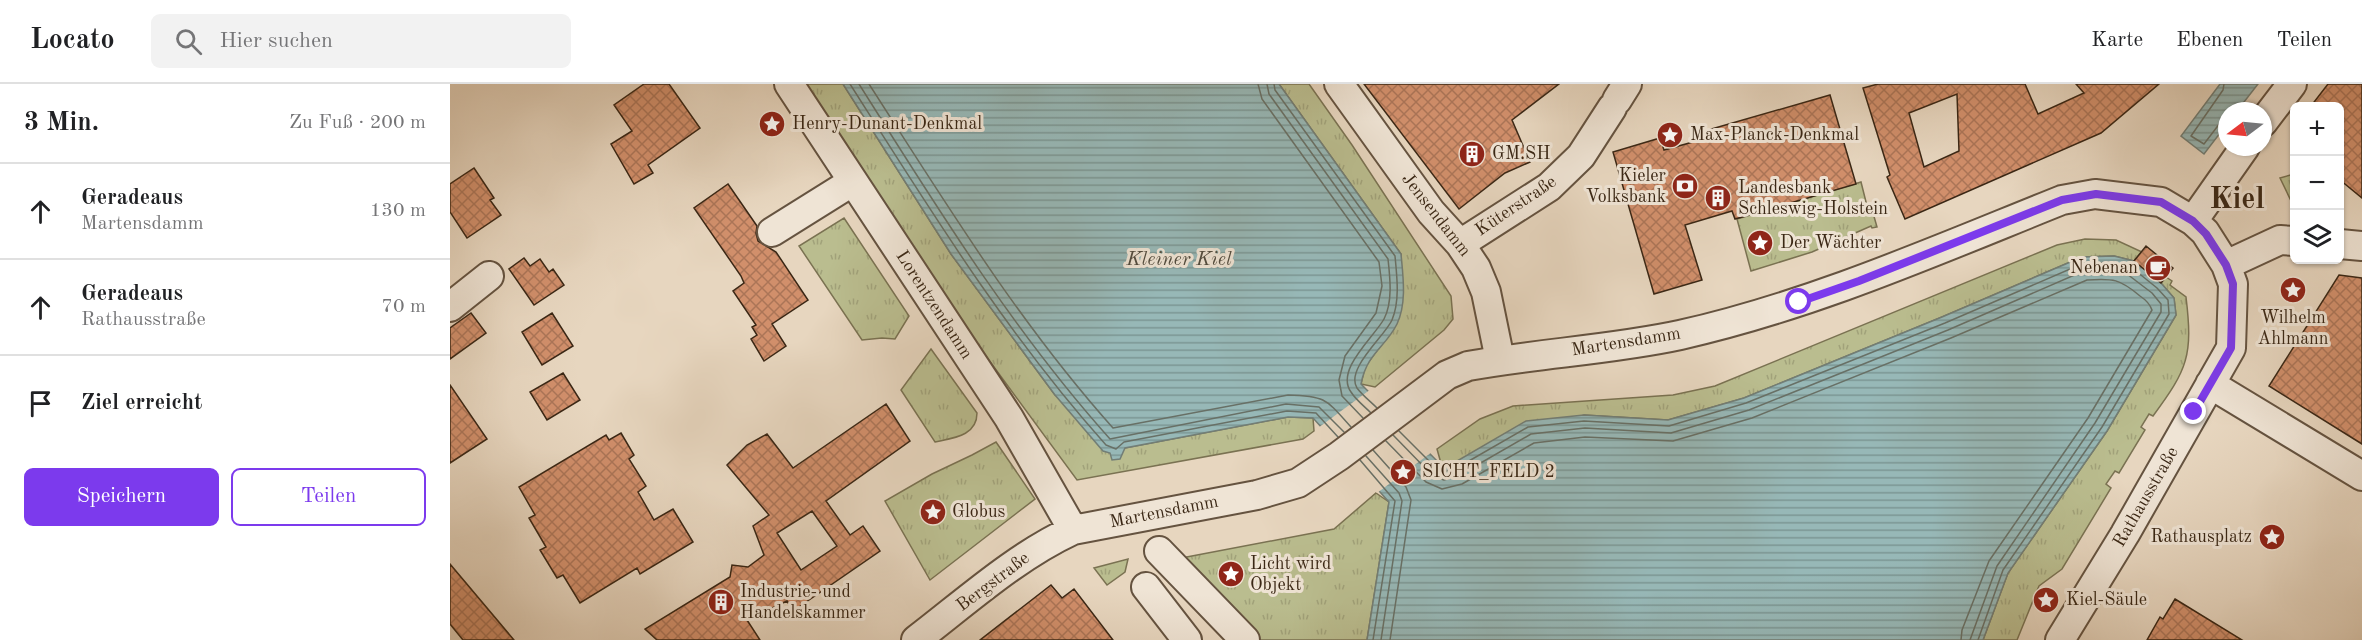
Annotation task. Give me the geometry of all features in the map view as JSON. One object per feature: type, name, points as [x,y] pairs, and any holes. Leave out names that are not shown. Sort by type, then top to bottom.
[{"type":"street","name":"Lorentzendamm","points":[[789,84],[1009,418],[1073,530]]},
{"type":"street","name":"Jensendamm","points":[[1339,84],[1431,212],[1460,244],[1476,268],[1486,292],[1500,360]]},
{"type":"street","points":[[2272,110],[2292,84]]},
{"type":"street","name":"Küterstraße","points":[[1460,244],[1549,187],[1581,156],[1619,97]]},
{"type":"street","points":[[2193,221],[2239,156]]},
{"type":"street","points":[[772,232],[852,182]]},
{"type":"street","name":"Martensdamm","points":[[1073,530],[1278,490],[1298,483],[1339,456],[1447,375],[1468,366],[1680,335],[1799,302],[1859,281],[2062,200],[2096,194],[2161,202],[2193,221]]},
{"type":"street","name":"Rathausstraße","points":[[2060,640],[2125,534],[2231,348],[2233,284],[2226,265],[2206,234],[2193,221]]},
{"type":"street","points":[[2226,265],[2280,240],[2290,241]]},
{"type":"street","points":[[2344,244],[2362,246]]},
{"type":"street","points":[[450,307],[489,276]]},
{"type":"street","points":[[2210,384],[2362,476]]},
{"type":"street","name":"Bergstraße","points":[[916,640],[1025,556],[1073,530]]},
{"type":"street","points":[[1159,551],[1245,640]]},
{"type":"street","points":[[1146,587],[1187,640]]},
{"type":"green space","points":[[806,84],[843,84],[951,254],[1055,395],[1125,448],[1288,417],[1313,418],[1314,431],[1303,439],[1077,480],[914,258]]},
{"type":"green space","points":[[1279,84],[1309,84],[1451,296],[1453,319],[1444,330],[1375,387],[1361,384],[1365,367],[1397,323],[1401,254]]},
{"type":"green space","points":[[2290,175],[2290,199],[2280,178]]},
{"type":"green space","points":[[1861,182],[1867,206],[1871,206],[1877,227],[1872,228],[1871,226],[1812,252],[1751,271],[1737,219]]},
{"type":"green space","points":[[844,218],[909,316],[895,339],[862,340],[799,246]]},
{"type":"green space","points":[[2085,239],[2116,240],[2142,252],[2134,261],[2114,256],[2082,257],[1744,398],[1668,420],[1584,415],[1442,467],[1437,449],[1480,419],[1513,406],[1673,395],[1715,386],[2057,245]]},
{"type":"green space","points":[[2166,277],[2172,281],[2170,285],[2186,297],[2189,333],[2188,348],[2181,373],[2153,416],[2149,414],[2141,427],[2145,430],[2119,473],[2115,471],[2106,484],[2111,488],[2062,569],[2039,586],[2017,640],[1983,640],[2008,573],[2107,431],[2176,315],[2174,298],[2161,283]]},
{"type":"green space","points":[[931,349],[977,413],[973,427],[963,435],[935,442],[901,390]]},
{"type":"green space","points":[[996,442],[1035,499],[930,580],[885,501]]},
{"type":"green space","points":[[1376,493],[1389,502],[1367,640],[1257,640],[1171,560],[1334,529]]},
{"type":"green space","points":[[1128,559],[1125,572],[1107,585],[1094,568]]},
{"type":"water","name":"Kleiner Kiel","points":[[843,84],[1279,84],[1401,254],[1404,289],[1400,316],[1392,332],[1367,365],[1361,384],[1442,466],[1452,464],[1526,421],[1584,415],[1668,420],[1744,398],[2082,257],[2114,256],[2134,261],[2161,283],[2174,298],[2176,315],[2107,431],[2008,573],[1983,640],[1367,640],[1389,502],[1313,418],[1288,417],[1125,448],[1120,459],[1112,460],[1110,453],[1103,451],[1055,395],[951,254]]},
{"type":"water","points":[[2220,84],[2258,84],[2244,102],[2218,102],[2218,136],[2204,154],[2181,136]]},
{"type":"pier","points":[[1371,389],[1432,452],[1377,493],[1318,428]]},
{"type":"building","points":[[644,84],[669,84],[700,128],[648,165],[653,173],[634,184],[611,144],[632,131],[614,105]]},
{"type":"building","name":"GM.SH","points":[[1364,84],[1559,84],[1512,120],[1530,162],[1505,173],[1459,209]]},
{"type":"building","points":[[1878,84],[2025,84],[2038,114],[2084,93],[2076,84],[2159,84],[2101,133],[1905,219],[1887,177],[1890,175],[1863,88]],"holes":[[[1957,94],[1959,151],[1924,167],[1909,113]]]},
{"type":"building","points":[[2328,84],[2362,84],[2362,198],[2344,183],[2344,102],[2314,102]]},
{"type":"building","name":"Landesbank Schleswig-Holstein","points":[[1830,95],[1856,184],[1735,219],[1732,211],[1685,225],[1702,280],[1654,294],[1613,152],[1660,138],[1664,150],[1711,137],[1708,130]]},
{"type":"building","points":[[474,168],[494,198],[490,200],[501,215],[467,238],[450,212],[450,184]]},
{"type":"building","points":[[728,184],[757,226],[758,241],[776,252],[808,300],[772,324],[786,346],[764,361],[751,339],[757,335],[752,327],[756,325],[733,291],[744,283],[741,276],[694,208]]},
{"type":"building","points":[[2146,246],[2173,268],[2161,283],[2134,261]]},
{"type":"building","points":[[524,258],[530,266],[540,259],[549,272],[553,269],[564,285],[534,305],[509,269]]},
{"type":"building","points":[[2339,275],[2362,278],[2362,444],[2269,386]]},
{"type":"building","points":[[471,313],[486,333],[450,359],[450,328]]},
{"type":"building","points":[[552,313],[573,346],[542,365],[522,332]]},
{"type":"building","points":[[563,373],[580,400],[547,420],[530,392]]},
{"type":"building","points":[[450,385],[487,439],[450,463]]},
{"type":"building","points":[[886,404],[910,441],[826,501],[850,535],[863,526],[880,551],[793,611],[787,601],[747,620],[760,640],[657,640],[645,629],[730,577],[732,565],[748,567],[764,555],[753,526],[769,515],[727,465],[747,445],[767,434],[793,468]],"holes":[[[812,511],[837,546],[801,570],[777,533]]]},
{"type":"building","points":[[621,433],[634,455],[629,459],[646,486],[638,492],[654,520],[673,509],[693,542],[640,574],[637,568],[580,603],[563,575],[557,578],[540,550],[546,547],[529,518],[535,515],[519,487],[606,435],[609,440]]},
{"type":"building","points":[[450,564],[514,640],[463,640],[450,624]]},
{"type":"building","points":[[1051,585],[1062,598],[1074,589],[1113,640],[980,640]]},
{"type":"building","points":[[2175,599],[2242,640],[2147,640],[2160,617],[2163,619]]},
{"type":"place","name":"Henry-Dunant-Denkmal","points":[[772,124]]},
{"type":"place","name":"Max-Planck-Denkmal","points":[[1670,135]]},
{"type":"place","name":"GM.SH","points":[[1472,154]]},
{"type":"place","name":"Kieler Volksbank","points":[[1685,186]]},
{"type":"place","name":"Landesbank Schleswig-Holstein","points":[[1718,198]]},
{"type":"place","name":"Der Wächter","points":[[1760,243]]},
{"type":"place","name":"Nebenan","points":[[2158,268]]},
{"type":"place","name":"Wilhelm Ahlmann","points":[[2293,290]]},
{"type":"place","name":"SICHT_FELD 2","points":[[1403,472]]},
{"type":"place","name":"Globus","points":[[933,512]]},
{"type":"place","name":"Rathausplatz","points":[[2272,537]]},
{"type":"place","name":"Licht wird Objekt","points":[[1231,574]]},
{"type":"place","name":"Kiel-Säule","points":[[2046,600]]},
{"type":"place","name":"Industrie- und Handelskammer","points":[[721,602]]},
{"type":"district","name":"Kiel","points":[[2237,200]]},
{"type":"route","points":[[1799,302],[1859,281],[2062,200],[2096,194],[2161,202],[2193,221],[2206,234],[2226,265],[2233,284],[2231,348],[2194,412]]}]
